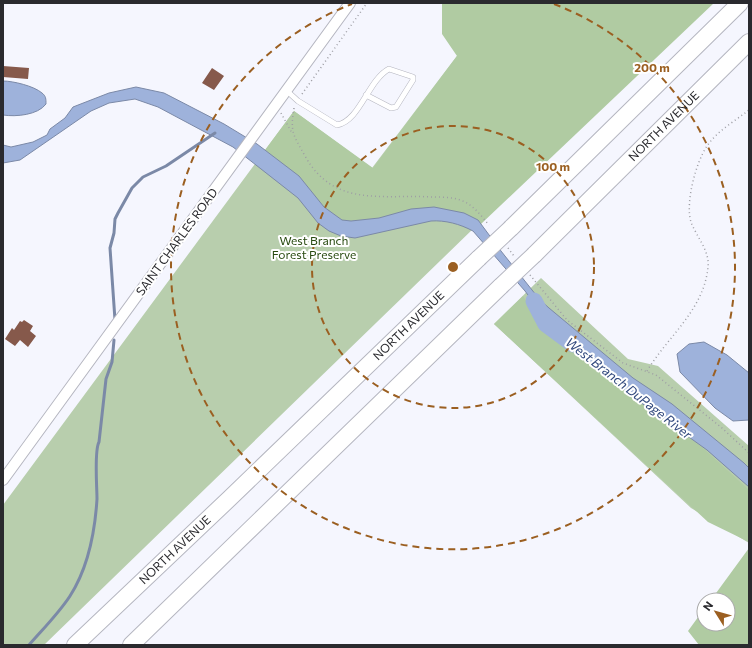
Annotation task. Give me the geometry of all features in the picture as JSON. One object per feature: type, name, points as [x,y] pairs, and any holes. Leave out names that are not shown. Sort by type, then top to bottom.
[{"type":"main road","name":"NORTH AVENUE","points":[[75,645],[512,228],[740,3]]},
{"type":"main road","name":"NORTH AVENUE","points":[[131,645],[534,255],[749,42]]},
{"type":"street","name":"SAINT CHARLES ROAD","points":[[3,480],[277,105],[346,4]]},
{"type":"lane","points":[[287,91],[298,101],[338,125],[348,121],[377,79],[389,69],[413,77],[413,80],[396,107],[391,108],[366,95]]},
{"type":"path","points":[[292,132],[294,108],[298,101],[367,3]]},
{"type":"path","points":[[277,105],[307,161],[324,181],[335,188],[352,195],[369,197],[402,196],[452,198],[464,202],[476,210],[489,225]]},
{"type":"path","points":[[647,371],[657,355],[691,314],[701,295],[706,277],[708,266],[707,256],[689,214],[693,180],[707,146],[716,136],[749,110]]},
{"type":"path","points":[[504,243],[514,256]]},
{"type":"path","points":[[530,275],[568,320],[623,363],[656,375],[722,428],[749,453]]},
{"type":"green space","points":[[442,3],[714,3],[481,224],[478,220],[411,209],[379,218],[350,221],[342,220],[324,207],[299,176],[265,150],[294,111],[373,168],[457,56],[442,34]]},
{"type":"green space","name":"West Branch Forest Preserve","points":[[497,3],[706,3],[44,645],[3,645],[3,505],[294,111],[372,168]]},
{"type":"green space","points":[[541,278],[628,359],[658,366],[749,446],[749,543],[691,508],[494,324]]},
{"type":"green space","points":[[523,296],[541,325],[703,448],[749,490],[749,542],[708,522],[494,324]]},
{"type":"green space","points":[[749,548],[749,645],[699,645],[688,631],[696,620],[696,632],[736,632],[736,592],[717,592]]},
{"type":"water","points":[[3,81],[23,84],[38,90],[45,96],[46,104],[38,111],[32,113],[14,116],[3,115]]},
{"type":"water","points":[[136,87],[164,93],[224,124],[257,144],[299,176],[324,207],[342,220],[351,221],[379,218],[411,209],[434,207],[464,213],[478,220],[540,300],[633,378],[672,404],[744,463],[749,468],[749,487],[707,450],[633,397],[565,341],[552,328],[538,318],[534,312],[531,299],[525,291],[473,231],[458,224],[431,221],[355,238],[341,236],[329,231],[318,223],[298,198],[233,147],[158,107],[135,99],[109,103],[91,111],[20,160],[3,163],[3,145],[11,147],[33,142],[47,135],[50,129],[65,118],[73,107],[109,93]]},
{"type":"water","points":[[704,342],[727,355],[749,373],[749,420],[733,421],[715,408],[680,372],[677,354],[689,344]]},
{"type":"building","points":[[3,66],[29,68],[28,79],[3,77]]},
{"type":"building","points":[[212,68],[224,76],[214,90],[202,83]]},
{"type":"building","points":[[24,320],[33,326],[30,331],[36,336],[28,347],[20,340],[15,346],[5,339],[12,328],[14,330],[20,321],[22,322]]},
{"type":"waterway","points":[[115,320],[110,248],[114,233],[115,219],[118,213],[132,188],[143,177],[166,166],[215,133]]},
{"type":"waterway","name":"West Branch DuPage River","points":[[534,301],[546,324],[573,344]]},
{"type":"waterway","points":[[29,645],[56,615],[70,596],[82,574],[90,549],[97,499],[97,446],[99,442],[106,379],[112,362],[114,340]]}]
